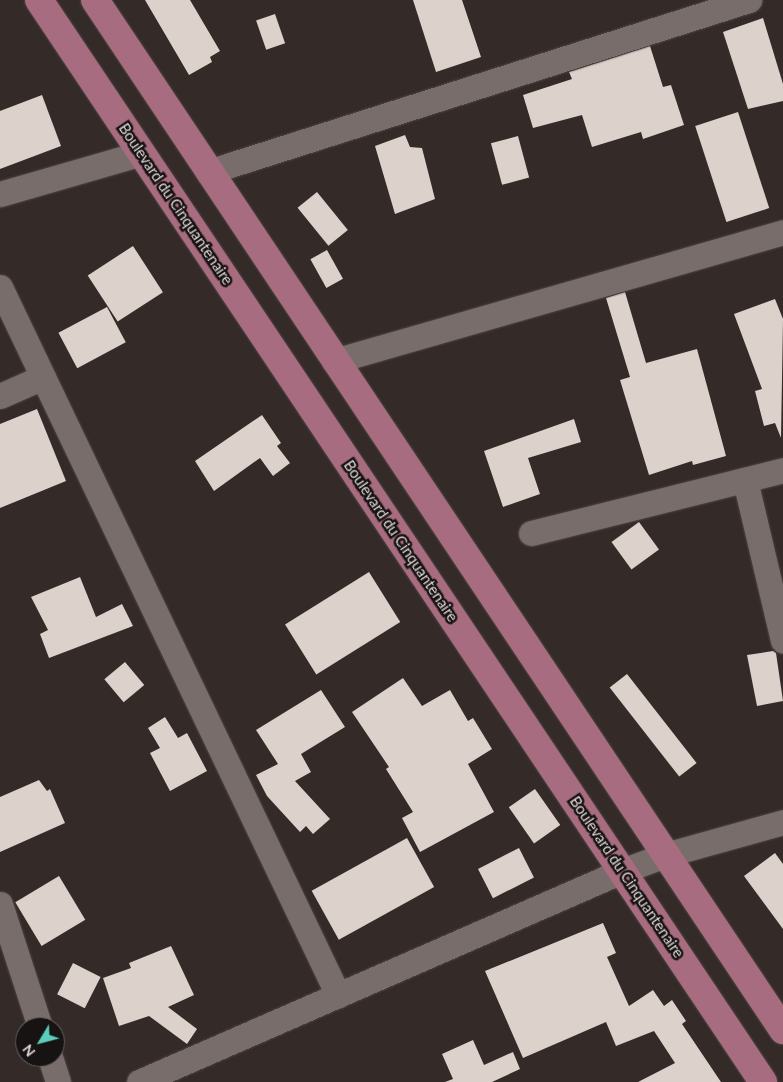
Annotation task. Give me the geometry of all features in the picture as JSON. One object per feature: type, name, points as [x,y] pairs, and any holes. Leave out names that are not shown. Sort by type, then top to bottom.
[{"type":"main road","name":"Boulevard du Cinquantenaire","points":[[39,0],[763,1082]]},
{"type":"main road","points":[[95,0],[334,361],[783,1030]]},
{"type":"street","points":[[208,172],[749,0]]},
{"type":"street","points":[[0,194],[142,153]]},
{"type":"street","points":[[334,361],[783,232]]},
{"type":"street","points":[[0,287],[338,995]]},
{"type":"street","points":[[0,396],[43,377]]},
{"type":"street","points":[[531,533],[783,470]]},
{"type":"street","points":[[745,480],[783,641]]},
{"type":"street","points":[[138,1082],[622,871],[666,855],[783,822]]},
{"type":"street","points":[[0,904],[37,1017]]},
{"type":"street","points":[[53,1067],[58,1082]]},
{"type":"building","points":[[145,0],[190,0],[220,51],[210,57],[212,62],[189,75]]},
{"type":"building","points":[[413,0],[462,0],[481,57],[436,72]]},
{"type":"building","points":[[275,14],[285,43],[266,50],[256,21]]},
{"type":"building","points":[[763,18],[783,84],[783,101],[748,109],[723,32]]},
{"type":"building","points":[[650,46],[663,87],[671,85],[684,125],[643,139],[641,132],[592,147],[582,115],[533,128],[523,95],[572,79],[569,72]]},
{"type":"building","points":[[42,95],[61,146],[0,169],[0,111]]},
{"type":"building","points":[[738,112],[769,208],[726,222],[695,126]]},
{"type":"building","points":[[405,135],[410,147],[422,148],[435,199],[395,214],[375,146]]},
{"type":"building","points":[[518,136],[529,178],[502,185],[491,143]]},
{"type":"building","points":[[317,192],[348,230],[328,246],[298,208]]},
{"type":"building","points":[[133,246],[163,292],[118,322],[88,275]]},
{"type":"building","points":[[327,250],[343,279],[326,288],[310,259]]},
{"type":"building","points":[[625,292],[646,363],[697,349],[726,456],[693,465],[692,461],[649,475],[620,380],[630,377],[606,298]]},
{"type":"building","points":[[775,299],[783,319],[781,438],[775,423],[764,426],[755,391],[762,389],[734,314]]},
{"type":"building","points":[[107,307],[126,342],[77,368],[58,333]]},
{"type":"building","points":[[37,409],[66,481],[0,508],[0,424]]},
{"type":"building","points":[[262,415],[281,443],[277,446],[290,463],[273,476],[260,458],[214,491],[195,461]]},
{"type":"building","points":[[574,419],[581,442],[528,458],[540,494],[503,507],[484,451]]},
{"type":"building","points":[[639,522],[659,550],[631,569],[611,542]]},
{"type":"building","points":[[369,572],[400,622],[316,674],[285,624]]},
{"type":"building","points":[[80,577],[96,617],[122,604],[133,626],[49,658],[40,634],[48,630],[31,597]]},
{"type":"building","points":[[773,651],[776,653],[783,701],[757,706],[747,655]]},
{"type":"building","points":[[125,662],[144,685],[124,702],[104,679]]},
{"type":"building","points":[[627,674],[697,763],[679,777],[610,688]]},
{"type":"building","points":[[403,678],[422,706],[450,690],[468,721],[473,718],[492,749],[468,764],[494,812],[420,852],[402,818],[413,812],[386,769],[389,767],[352,712]]},
{"type":"building","points":[[321,690],[345,727],[301,754],[311,772],[295,781],[330,819],[313,834],[306,826],[300,832],[267,796],[256,775],[278,764],[256,730]]},
{"type":"building","points":[[165,717],[178,738],[187,733],[207,771],[170,791],[150,753],[160,748],[148,728]]},
{"type":"building","points":[[39,780],[47,791],[50,789],[65,823],[0,852],[0,797]]},
{"type":"building","points":[[535,789],[560,825],[534,843],[509,807]]},
{"type":"building","points":[[407,838],[434,887],[339,940],[312,891]]},
{"type":"building","points":[[519,848],[534,877],[493,898],[478,869]]},
{"type":"building","points":[[775,853],[783,864],[783,929],[744,876]]},
{"type":"building","points":[[59,876],[85,920],[42,946],[15,902]]},
{"type":"building","points":[[603,923],[616,953],[607,957],[629,1006],[653,990],[664,1006],[672,1000],[686,1021],[682,1024],[721,1082],[638,1082],[675,1063],[654,1031],[616,1046],[606,1022],[523,1058],[485,971]]},
{"type":"building","points":[[171,946],[194,995],[168,1007],[197,1029],[187,1044],[149,1016],[119,1026],[103,978],[131,968],[129,963]]},
{"type":"building","points":[[73,963],[101,977],[85,1008],[57,994]]},
{"type":"building","points":[[473,1040],[484,1065],[513,1052],[520,1069],[492,1082],[445,1082],[453,1079],[442,1054]]}]
